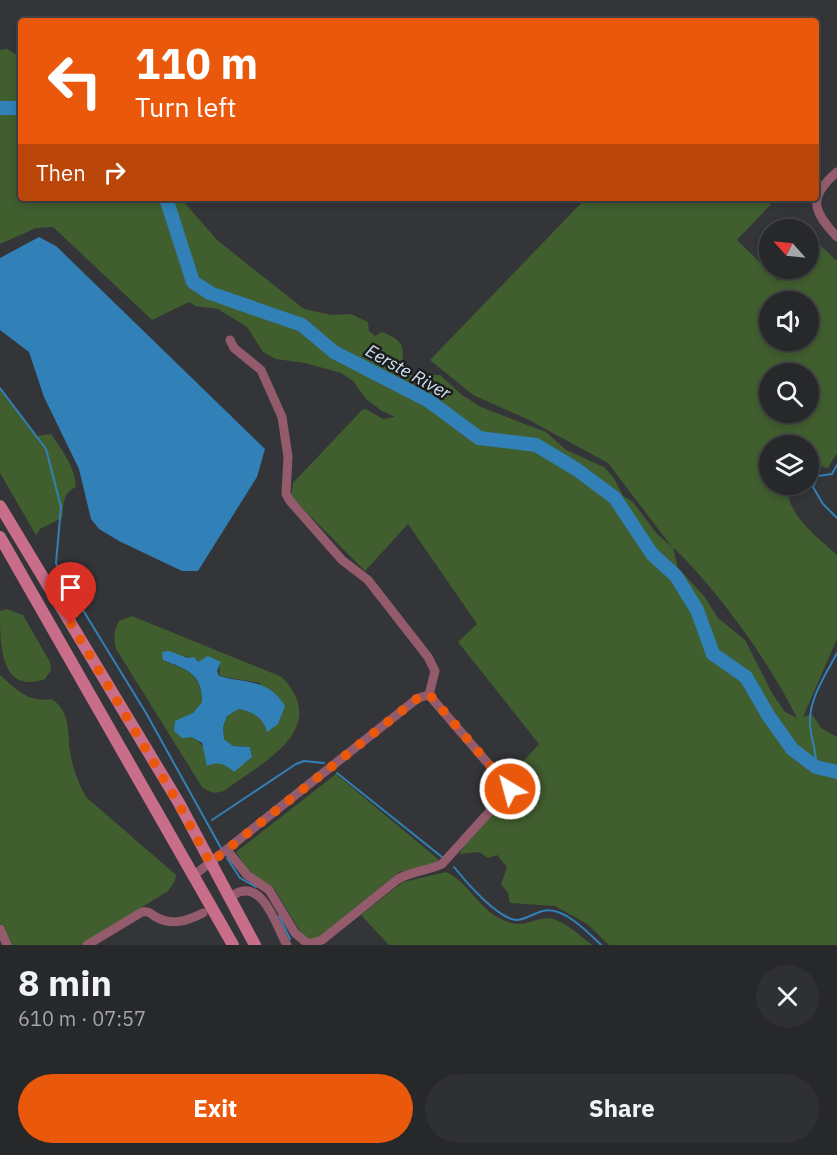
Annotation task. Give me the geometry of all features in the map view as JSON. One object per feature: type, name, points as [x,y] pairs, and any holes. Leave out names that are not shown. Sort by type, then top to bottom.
[{"type":"main road","points":[[0,506],[178,803],[255,945]]},
{"type":"main road","points":[[0,537],[233,945]]},
{"type":"street","points":[[819,197],[824,183],[837,172]]},
{"type":"street","points":[[818,201],[816,206],[818,217],[837,237]]},
{"type":"street","points":[[230,340],[234,348],[261,370],[282,417],[288,457],[286,494],[342,560],[368,580],[428,657],[435,671],[429,694]]},
{"type":"street","points":[[193,876],[418,698],[429,694]]},
{"type":"street","points":[[227,850],[247,875],[269,890],[295,933],[308,944],[322,940],[398,879],[442,864],[508,792],[509,785],[429,694]]},
{"type":"street","points":[[235,894],[240,891],[250,891],[262,899],[286,943],[302,941]]},
{"type":"street","points":[[87,945],[142,912],[147,911],[169,922],[184,922],[203,913]]},
{"type":"street","points":[[0,929],[7,945]]},
{"type":"green space","points":[[7,49],[18,55],[18,201],[185,201],[217,240],[304,309],[331,315],[351,314],[368,322],[369,331],[375,336],[382,332],[395,338],[403,350],[402,369],[407,375],[440,375],[462,395],[481,407],[546,432],[566,450],[604,467],[614,478],[623,496],[632,501],[657,534],[672,547],[608,463],[527,419],[473,395],[430,360],[583,201],[768,201],[771,204],[737,240],[759,261],[759,279],[779,281],[781,279],[819,279],[819,244],[837,261],[837,453],[828,468],[819,466],[819,435],[759,435],[759,495],[789,495],[791,505],[804,524],[837,555],[837,639],[803,717],[812,714],[821,728],[837,737],[837,945],[609,945],[587,924],[555,906],[510,903],[508,893],[501,884],[507,867],[497,855],[488,858],[479,852],[459,854],[492,810],[508,796],[517,792],[507,779],[539,744],[458,642],[477,624],[408,524],[365,571],[291,497],[293,483],[362,410],[366,409],[383,419],[395,417],[366,399],[353,381],[341,373],[305,363],[276,359],[263,352],[247,327],[218,309],[195,306],[189,302],[152,320],[53,227],[36,228],[0,244],[0,50]],"holes":[[[673,547],[725,606],[757,650],[797,718],[785,712],[772,693],[745,640],[718,618],[704,596],[678,568]]]},
{"type":"green space","points":[[0,388],[36,436],[51,434],[67,459],[75,480],[76,487],[68,492],[64,500],[62,518],[40,529],[36,535],[0,473]]},
{"type":"green space","points":[[7,609],[23,615],[50,662],[51,670],[45,679],[30,682],[19,680],[6,664],[2,652],[0,611]]},
{"type":"green space","points":[[132,616],[282,677],[295,696],[299,713],[296,729],[286,743],[272,756],[224,791],[215,793],[205,789],[116,649],[114,635],[119,621]],"holes":[[[185,656],[198,662],[220,662],[219,676],[260,683],[267,731],[257,715],[239,709],[227,716],[223,727],[224,739],[233,746],[250,747],[252,757],[245,763],[215,763],[193,737],[193,713],[202,702],[199,684],[196,678],[186,670],[163,660]]]},
{"type":"green space","points":[[0,675],[30,697],[52,699],[58,704],[67,722],[72,763],[86,797],[176,875],[168,891],[81,945],[10,945],[0,923]]},
{"type":"green space","points":[[336,774],[439,860],[427,866],[399,872],[317,939],[309,940],[303,936],[275,890],[248,871],[236,852]]},
{"type":"green space","points":[[446,872],[461,882],[485,908],[499,918],[516,924],[546,918],[553,919],[592,945],[389,945],[361,915],[403,882]]},
{"type":"water","points":[[39,237],[56,246],[265,449],[257,477],[198,571],[182,571],[99,529],[91,519],[79,469],[44,397],[29,352],[0,330],[0,258]]},
{"type":"water","points":[[169,651],[188,658],[194,657],[198,662],[208,656],[221,662],[217,671],[219,676],[264,686],[285,706],[278,724],[267,732],[260,719],[249,712],[239,709],[227,716],[223,727],[224,739],[233,746],[250,747],[252,757],[234,772],[222,764],[207,766],[202,743],[192,737],[182,738],[174,731],[175,721],[193,713],[202,702],[199,685],[192,674],[163,660],[162,652]]},
{"type":"waterway","name":"Eerste River","points":[[0,108],[18,108]]},
{"type":"waterway","name":"Eerste River","points":[[167,201],[193,282],[210,293],[302,325],[334,352],[429,401],[479,438],[536,445],[576,469],[615,498],[652,554],[676,576],[697,610],[713,654],[746,677],[768,715],[792,749],[816,767],[837,772]]},
{"type":"waterway","points":[[0,388],[46,449],[61,507],[56,563],[59,571],[146,713],[221,848]]},
{"type":"waterway","points":[[837,465],[832,474],[818,476],[813,487],[823,504],[837,518]]},
{"type":"waterway","points":[[816,767],[810,716],[815,697],[837,653]]},
{"type":"waterway","points":[[212,820],[296,764],[304,761],[324,763]]},
{"type":"waterway","points":[[337,773],[442,857]]},
{"type":"waterway","points":[[227,858],[240,878],[256,887]]},
{"type":"waterway","points":[[454,867],[482,898],[508,918],[519,920],[543,911],[559,912],[575,921],[601,945]]},
{"type":"waterway","points":[[279,916],[290,939]]},
{"type":"route","points":[[71,624],[178,803],[210,863],[418,698],[429,694],[509,785],[510,789]]}]
